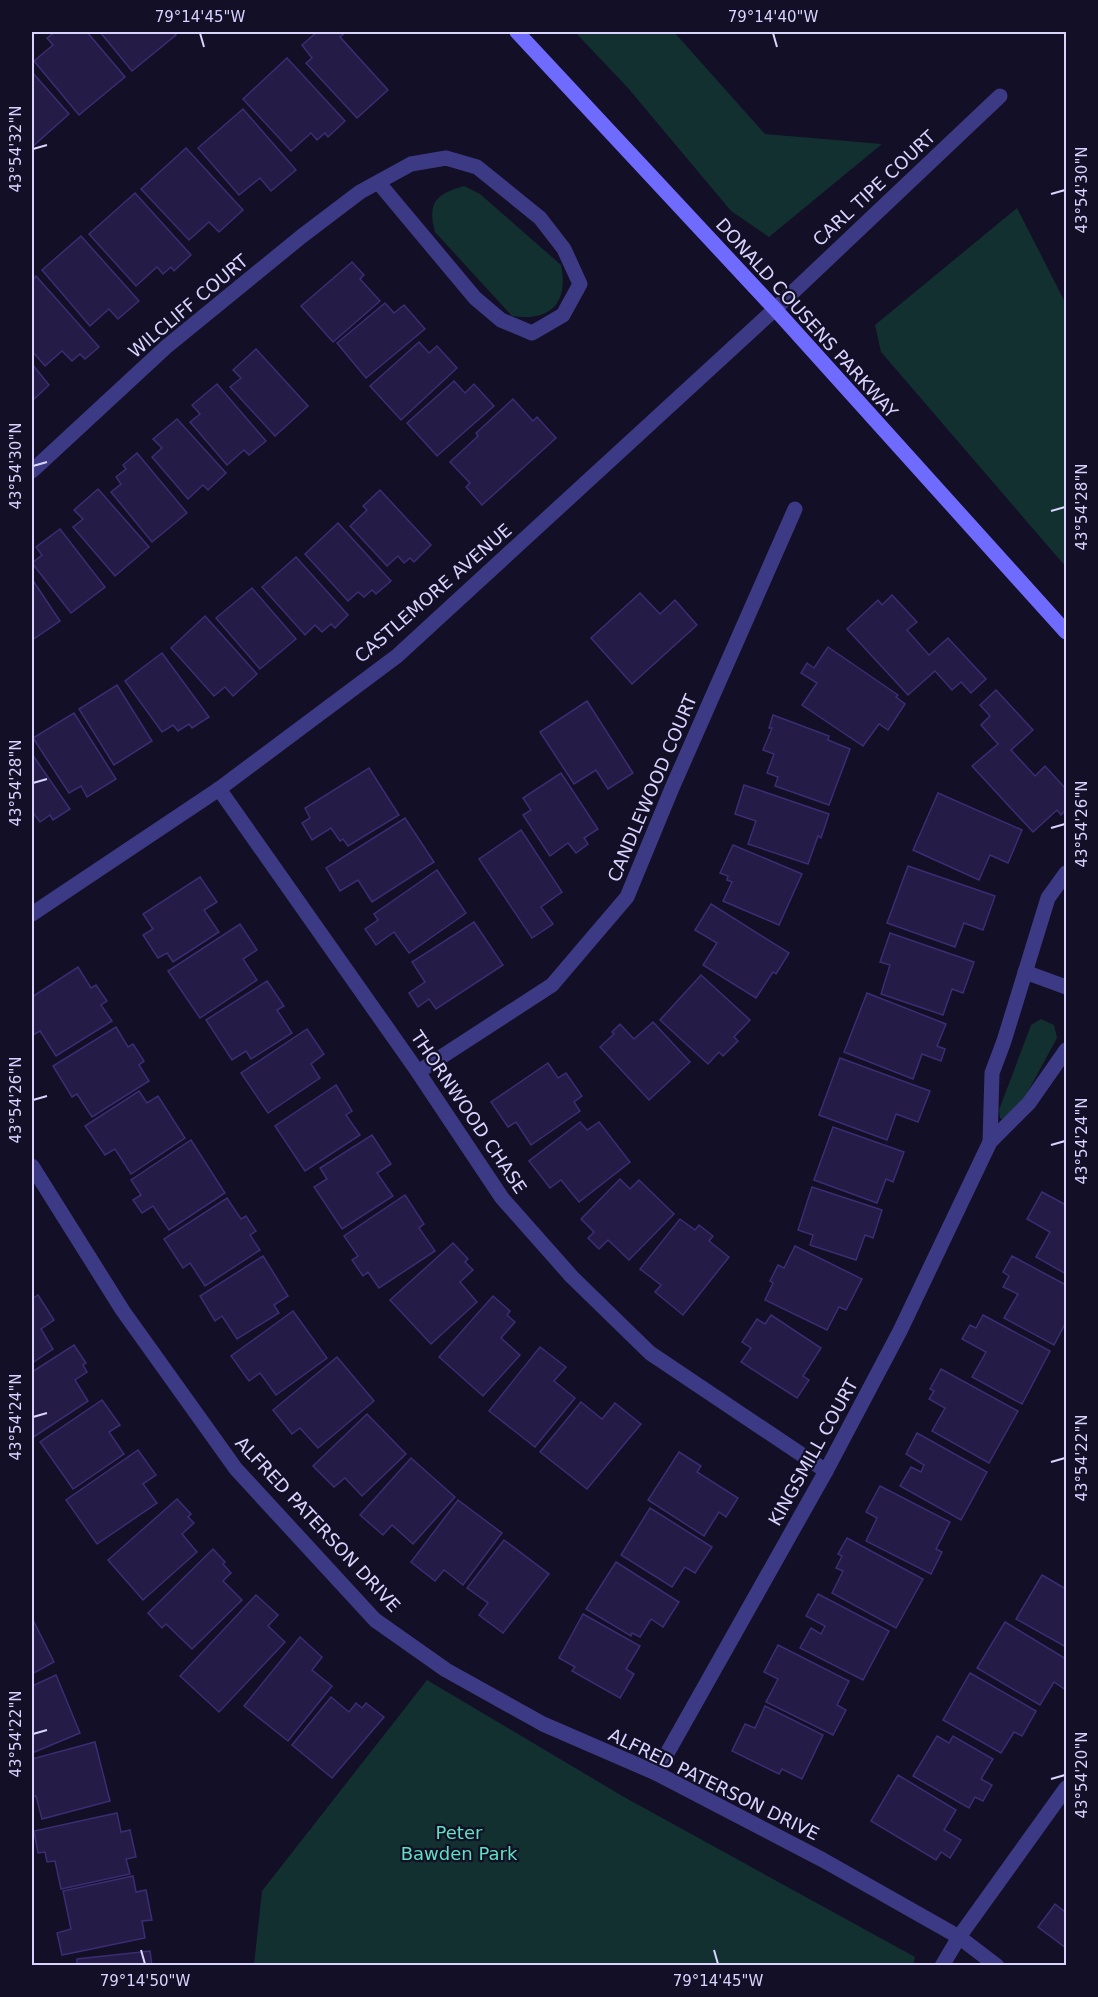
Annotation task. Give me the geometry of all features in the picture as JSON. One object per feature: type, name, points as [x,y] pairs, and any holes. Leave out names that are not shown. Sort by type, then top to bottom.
[{"type":"main road","name":"DONALD COUSENS PARKWAY","points":[[517,32],[775,309],[1066,632]]},
{"type":"street","name":"CARL TIPE COURT","points":[[775,309],[1000,96]]},
{"type":"street","name":"WILCLIFF COURT","points":[[32,471],[166,347],[302,236],[360,192],[378,182],[411,164],[446,158],[477,167],[540,218],[564,249],[580,284],[563,315],[532,333],[501,320],[475,298],[378,182]]},
{"type":"street","name":"CASTLEMORE AVENUE","points":[[32,914],[219,789],[398,656],[775,309]]},
{"type":"street","name":"CANDLEWOOD COURT","points":[[418,1072],[552,985],[627,897],[672,788],[795,509]]},
{"type":"street","name":"THORNWOOD CHASE","points":[[219,789],[418,1072],[502,1198],[572,1276],[650,1353],[826,1471]]},
{"type":"street","name":"KINGSMILL COURT","points":[[990,1142],[992,1073],[1048,898],[1066,873]]},
{"type":"street","points":[[1025,972],[1066,987]]},
{"type":"street","name":"KINGSMILL COURT","points":[[656,1773],[826,1471],[900,1331],[990,1142],[1029,1103],[1066,1050]]},
{"type":"street","name":"ALFRED PATERSON DRIVE","points":[[32,1166],[123,1311],[236,1469],[375,1620],[446,1670],[543,1724],[656,1773],[823,1860],[960,1937],[997,1965]]},
{"type":"street","points":[[942,1965],[1066,1788]]},
{"type":"green space","points":[[575,32],[674,32],[765,134],[882,144],[769,237],[731,211],[628,88]]},
{"type":"green space","points":[[464,186],[480,194],[561,265],[562,290],[554,307],[546,313],[537,316],[512,316],[435,232],[432,213],[436,201],[447,192]]},
{"type":"green space","points":[[1017,208],[1066,304],[1066,567],[881,352],[875,325]]},
{"type":"green space","points":[[1041,1019],[1054,1025],[1057,1038],[1013,1119],[1007,1122],[1000,1118],[999,1110],[1031,1025]]},
{"type":"green space","name":"Peter Bawden Park","points":[[427,1680],[624,1797],[915,1957],[913,1965],[254,1965],[262,1891]]},
{"type":"building","points":[[55,32],[87,32],[125,77],[79,115],[34,61],[53,45],[47,38]]},
{"type":"building","points":[[100,32],[173,32],[176,35],[132,71]]},
{"type":"building","points":[[317,32],[346,32],[340,37],[388,90],[357,118],[306,63],[312,58],[302,45]]},
{"type":"building","points":[[287,58],[345,121],[328,137],[325,133],[317,140],[311,133],[291,151],[243,99]]},
{"type":"building","points":[[32,72],[69,114],[32,147]]},
{"type":"building","points":[[243,109],[296,170],[271,191],[260,178],[239,195],[198,148]]},
{"type":"building","points":[[186,148],[243,210],[219,232],[209,222],[189,240],[141,189]]},
{"type":"building","points":[[135,193],[191,255],[174,271],[171,267],[163,274],[157,267],[136,286],[89,234]]},
{"type":"building","points":[[81,236],[139,301],[118,319],[109,309],[90,326],[42,270]]},
{"type":"building","points":[[352,262],[364,275],[360,279],[380,301],[333,342],[301,306]]},
{"type":"building","points":[[36,276],[99,347],[85,359],[80,354],[72,361],[62,351],[45,366],[32,351],[32,280]]},
{"type":"building","points":[[385,303],[394,313],[404,305],[425,329],[366,378],[337,343]]},
{"type":"building","points":[[419,342],[429,353],[437,346],[457,368],[401,420],[370,386]]},
{"type":"building","points":[[256,349],[308,406],[275,436],[230,387],[241,378],[233,370]]},
{"type":"building","points":[[32,364],[49,385],[32,401]]},
{"type":"building","points":[[454,381],[465,393],[474,384],[494,406],[437,456],[407,423]]},
{"type":"building","points":[[217,384],[266,441],[249,455],[244,450],[227,465],[190,422],[200,414],[192,405]]},
{"type":"building","points":[[513,399],[533,421],[537,417],[556,438],[482,505],[466,487],[470,483],[450,462],[478,436],[476,433]]},
{"type":"building","points":[[177,419],[226,473],[208,490],[203,485],[188,499],[152,457],[162,448],[153,439]]},
{"type":"building","points":[[137,453],[187,513],[152,542],[111,492],[121,484],[116,477],[126,469],[123,465]]},
{"type":"building","points":[[98,489],[149,547],[115,576],[73,527],[83,519],[74,510]]},
{"type":"building","points":[[380,490],[431,545],[414,562],[410,558],[404,563],[398,556],[387,566],[350,526],[367,510],[363,506]]},
{"type":"building","points":[[338,523],[391,581],[376,594],[372,590],[364,597],[358,592],[348,601],[305,554]]},
{"type":"building","points":[[60,529],[105,587],[71,613],[32,563],[42,555],[36,547]]},
{"type":"building","points":[[296,557],[348,615],[335,628],[331,624],[322,632],[315,625],[305,635],[262,587]]},
{"type":"building","points":[[32,579],[60,621],[32,640]]},
{"type":"building","points":[[252,588],[296,639],[260,669],[216,618]]},
{"type":"building","points":[[640,593],[660,614],[675,600],[697,625],[632,684],[591,638]]},
{"type":"building","points":[[892,595],[917,622],[907,630],[929,655],[948,638],[986,679],[971,693],[961,682],[952,690],[935,671],[908,695],[847,629],[878,600],[882,605]]},
{"type":"building","points":[[205,616],[257,674],[233,696],[225,687],[214,696],[171,648]]},
{"type":"building","points":[[828,647],[898,695],[896,697],[905,704],[888,730],[879,724],[863,746],[802,705],[817,683],[801,673],[807,663],[814,668]]},
{"type":"building","points":[[162,653],[209,717],[192,728],[189,724],[178,731],[173,725],[162,732],[125,681]]},
{"type":"building","points":[[117,685],[152,741],[114,765],[79,709]]},
{"type":"building","points":[[996,690],[1033,730],[1011,750],[1035,776],[1045,766],[1066,789],[1066,810],[1061,815],[1057,810],[1033,832],[972,766],[998,744],[981,725],[990,716],[980,705]]},
{"type":"building","points":[[587,701],[633,773],[608,789],[596,770],[574,784],[540,732]]},
{"type":"building","points":[[74,713],[116,779],[87,797],[81,786],[69,793],[33,738]]},
{"type":"building","points":[[773,715],[829,736],[828,740],[850,749],[829,805],[775,786],[778,777],[767,773],[774,754],[763,750],[772,728],[769,728]]},
{"type":"building","points":[[32,754],[70,809],[53,820],[50,815],[40,822],[34,814],[32,816]]},
{"type":"building","points":[[369,768],[399,815],[348,846],[343,839],[340,841],[331,828],[312,840],[302,823],[310,818],[305,808]]},
{"type":"building","points":[[561,773],[598,829],[584,838],[588,844],[576,853],[568,843],[550,856],[523,815],[531,810],[523,798]]},
{"type":"building","points":[[744,785],[829,814],[821,838],[818,836],[808,864],[748,844],[756,821],[735,814]]},
{"type":"building","points":[[938,793],[1022,830],[1008,863],[990,855],[979,880],[913,850]]},
{"type":"building","points":[[405,818],[434,862],[372,902],[358,880],[340,891],[326,868]]},
{"type":"building","points":[[521,830],[562,892],[541,907],[553,924],[532,938],[479,859]]},
{"type":"building","points":[[733,845],[802,874],[779,925],[723,901],[732,882],[727,880],[728,876],[720,873]]},
{"type":"building","points":[[908,866],[995,896],[983,930],[964,923],[955,947],[887,923]]},
{"type":"building","points":[[437,870],[466,913],[409,953],[394,932],[376,945],[365,929],[378,920],[374,914]]},
{"type":"building","points":[[200,877],[217,902],[204,910],[219,932],[173,962],[167,953],[158,958],[143,935],[153,929],[143,914]]},
{"type":"building","points":[[711,904],[789,953],[776,974],[773,972],[756,998],[703,965],[717,943],[695,930]]},
{"type":"building","points":[[474,922],[503,965],[436,1009],[429,999],[418,1007],[409,993],[425,982],[412,962]]},
{"type":"building","points":[[240,924],[257,950],[243,959],[257,980],[200,1018],[168,971]]},
{"type":"building","points":[[890,933],[974,962],[963,993],[952,989],[943,1015],[881,994],[890,965],[880,962]]},
{"type":"building","points":[[78,967],[91,988],[96,985],[107,1001],[101,1005],[112,1021],[56,1056],[40,1031],[33,1035],[32,1033],[32,997]]},
{"type":"building","points":[[701,975],[750,1020],[734,1037],[738,1041],[723,1056],[719,1052],[708,1064],[660,1020]]},
{"type":"building","points":[[267,981],[284,1006],[277,1010],[292,1033],[251,1059],[246,1051],[232,1060],[206,1020]]},
{"type":"building","points":[[867,993],[946,1024],[937,1046],[945,1049],[941,1061],[922,1054],[913,1079],[844,1052]]},
{"type":"building","points":[[653,1022],[690,1062],[649,1100],[600,1047],[614,1034],[612,1032],[620,1024],[634,1039]]},
{"type":"building","points":[[116,1027],[128,1047],[133,1044],[144,1061],[139,1065],[149,1081],[92,1117],[77,1094],[72,1097],[53,1066]]},
{"type":"building","points":[[307,1029],[324,1054],[311,1064],[320,1078],[268,1113],[241,1073]]},
{"type":"building","points":[[840,1058],[930,1091],[918,1122],[896,1114],[887,1140],[819,1115]]},
{"type":"building","points":[[548,1063],[558,1078],[566,1073],[582,1096],[574,1102],[580,1111],[531,1145],[516,1122],[508,1127],[491,1102]]},
{"type":"building","points":[[336,1085],[352,1111],[346,1115],[360,1135],[305,1171],[275,1126]]},
{"type":"building","points":[[139,1091],[147,1103],[158,1096],[185,1138],[131,1174],[115,1149],[105,1155],[85,1126]]},
{"type":"building","points":[[580,1122],[587,1130],[599,1122],[630,1162],[579,1202],[561,1180],[550,1188],[529,1161]]},
{"type":"building","points":[[833,1127],[904,1152],[893,1182],[886,1179],[877,1203],[814,1180]]},
{"type":"building","points":[[372,1135],[391,1164],[377,1173],[393,1196],[342,1229],[314,1187],[327,1179],[320,1168]]},
{"type":"building","points":[[191,1140],[225,1193],[169,1230],[153,1206],[142,1213],[133,1200],[141,1195],[131,1180]]},
{"type":"building","points":[[620,1179],[630,1189],[639,1180],[674,1214],[629,1260],[608,1240],[599,1249],[588,1238],[594,1232],[581,1219]]},
{"type":"building","points":[[812,1187],[882,1210],[873,1238],[865,1235],[856,1260],[810,1245],[813,1235],[798,1230]]},
{"type":"building","points":[[1042,1192],[1066,1205],[1066,1274],[1036,1257],[1050,1232],[1027,1219]]},
{"type":"building","points":[[405,1195],[424,1224],[419,1228],[435,1251],[379,1288],[368,1272],[363,1276],[352,1260],[358,1256],[344,1236]]},
{"type":"building","points":[[227,1198],[241,1219],[246,1216],[256,1231],[250,1235],[260,1250],[205,1286],[190,1263],[183,1268],[164,1239]]},
{"type":"building","points":[[680,1219],[695,1230],[699,1225],[713,1236],[709,1241],[729,1257],[683,1315],[655,1292],[661,1285],[640,1269]]},
{"type":"building","points":[[453,1243],[468,1259],[465,1262],[473,1270],[460,1282],[477,1302],[431,1344],[390,1300]]},
{"type":"building","points":[[795,1246],[862,1279],[846,1310],[839,1307],[827,1330],[765,1300],[773,1283],[770,1281],[778,1265],[784,1268]]},
{"type":"building","points":[[263,1256],[288,1296],[274,1305],[279,1313],[237,1339],[222,1316],[215,1321],[200,1296]]},
{"type":"building","points":[[1012,1256],[1066,1285],[1066,1322],[1054,1345],[1004,1318],[1018,1294],[1003,1287],[1009,1276],[1003,1272]]},
{"type":"building","points":[[38,1295],[54,1320],[41,1329],[53,1349],[32,1363],[32,1299]]},
{"type":"building","points":[[493,1296],[510,1311],[507,1315],[515,1322],[501,1338],[520,1355],[483,1396],[439,1357]]},
{"type":"building","points":[[293,1311],[327,1358],[276,1395],[260,1373],[249,1381],[231,1356]]},
{"type":"building","points":[[771,1315],[821,1348],[803,1376],[809,1380],[797,1398],[741,1362],[751,1348],[742,1342],[757,1319],[765,1324]]},
{"type":"building","points":[[983,1315],[1050,1351],[1022,1404],[972,1377],[986,1352],[962,1339],[970,1325],[976,1328]]},
{"type":"building","points":[[74,1345],[86,1363],[83,1365],[87,1372],[75,1380],[88,1401],[32,1438],[32,1372]]},
{"type":"building","points":[[540,1347],[566,1367],[554,1381],[575,1398],[535,1447],[489,1411]]},
{"type":"building","points":[[337,1357],[374,1401],[318,1448],[300,1428],[292,1434],[273,1410]]},
{"type":"building","points":[[941,1369],[1018,1411],[989,1463],[932,1431],[945,1408],[929,1399],[934,1391],[930,1389]]},
{"type":"building","points":[[102,1400],[120,1425],[109,1432],[124,1454],[73,1489],[40,1442]]},
{"type":"building","points":[[581,1402],[602,1419],[615,1403],[641,1424],[587,1489],[540,1452]]},
{"type":"building","points":[[367,1414],[406,1454],[362,1496],[345,1478],[334,1487],[313,1466]]},
{"type":"building","points":[[917,1433],[987,1472],[961,1520],[900,1486],[911,1467],[921,1472],[924,1465],[906,1454]]},
{"type":"building","points":[[138,1450],[156,1475],[143,1484],[157,1503],[97,1544],[66,1500]]},
{"type":"building","points":[[679,1452],[701,1466],[697,1472],[738,1498],[726,1517],[719,1512],[704,1536],[648,1500]]},
{"type":"building","points":[[411,1458],[455,1497],[413,1544],[392,1525],[383,1535],[360,1515]]},
{"type":"building","points":[[880,1486],[950,1522],[936,1549],[942,1552],[931,1574],[866,1541],[877,1518],[866,1512]]},
{"type":"building","points":[[177,1499],[191,1514],[188,1517],[194,1523],[182,1534],[197,1552],[143,1600],[108,1560]]},
{"type":"building","points":[[458,1500],[502,1533],[463,1585],[444,1570],[435,1581],[411,1562]]},
{"type":"building","points":[[650,1508],[712,1547],[695,1573],[685,1567],[672,1587],[621,1555]]},
{"type":"building","points":[[847,1538],[923,1579],[896,1628],[832,1593],[843,1571],[836,1568],[842,1556],[838,1554]]},
{"type":"building","points":[[504,1540],[549,1574],[503,1633],[479,1615],[488,1603],[467,1588]]},
{"type":"building","points":[[213,1549],[231,1573],[223,1581],[242,1600],[192,1649],[166,1624],[162,1628],[148,1613]]},
{"type":"building","points":[[616,1562],[679,1602],[663,1627],[651,1619],[640,1637],[632,1633],[631,1636],[586,1609]]},
{"type":"building","points":[[1042,1575],[1066,1589],[1066,1647],[1016,1619]]},
{"type":"building","points":[[818,1594],[889,1631],[863,1680],[800,1648],[811,1628],[821,1634],[825,1626],[806,1616]]},
{"type":"building","points":[[256,1595],[278,1615],[268,1626],[285,1642],[219,1712],[180,1676]]},
{"type":"building","points":[[583,1614],[640,1646],[626,1669],[634,1674],[620,1698],[572,1671],[575,1667],[559,1658]]},
{"type":"building","points":[[32,1618],[54,1662],[32,1674]]},
{"type":"building","points":[[1005,1622],[1066,1659],[1066,1690],[1054,1682],[1040,1705],[977,1668]]},
{"type":"building","points":[[300,1637],[322,1657],[312,1670],[332,1686],[288,1741],[244,1706]]},
{"type":"building","points":[[778,1645],[849,1681],[837,1705],[846,1710],[833,1735],[766,1702],[778,1679],[764,1672]]},
{"type":"building","points":[[970,1673],[1036,1711],[1022,1736],[1014,1732],[1001,1753],[943,1720]]},
{"type":"building","points":[[56,1675],[80,1733],[32,1753],[32,1686]]},
{"type":"building","points":[[331,1697],[349,1712],[356,1703],[362,1708],[366,1703],[384,1717],[332,1778],[292,1745]]},
{"type":"building","points":[[765,1706],[823,1735],[802,1779],[782,1769],[779,1774],[732,1751],[745,1724],[755,1728]]},
{"type":"building","points":[[937,1736],[949,1743],[953,1736],[993,1759],[981,1779],[992,1785],[983,1801],[975,1797],[969,1808],[913,1776]]},
{"type":"building","points":[[95,1742],[110,1801],[42,1819],[36,1796],[32,1797],[32,1759]]},
{"type":"building","points":[[898,1775],[956,1810],[944,1830],[961,1840],[950,1858],[941,1852],[936,1860],[871,1821]]},
{"type":"building","points":[[117,1813],[121,1832],[130,1830],[136,1857],[126,1859],[130,1874],[61,1889],[55,1861],[47,1862],[45,1852],[38,1853],[34,1831]]},
{"type":"building","points":[[133,1876],[136,1892],[146,1890],[152,1920],[142,1921],[145,1938],[62,1955],[57,1933],[71,1929],[63,1891]]},
{"type":"building","points":[[1055,1904],[1064,1911],[1066,1907],[1066,1948],[1038,1927]]},
{"type":"building","points":[[150,1951],[152,1966],[77,1966],[77,1959]]}]
